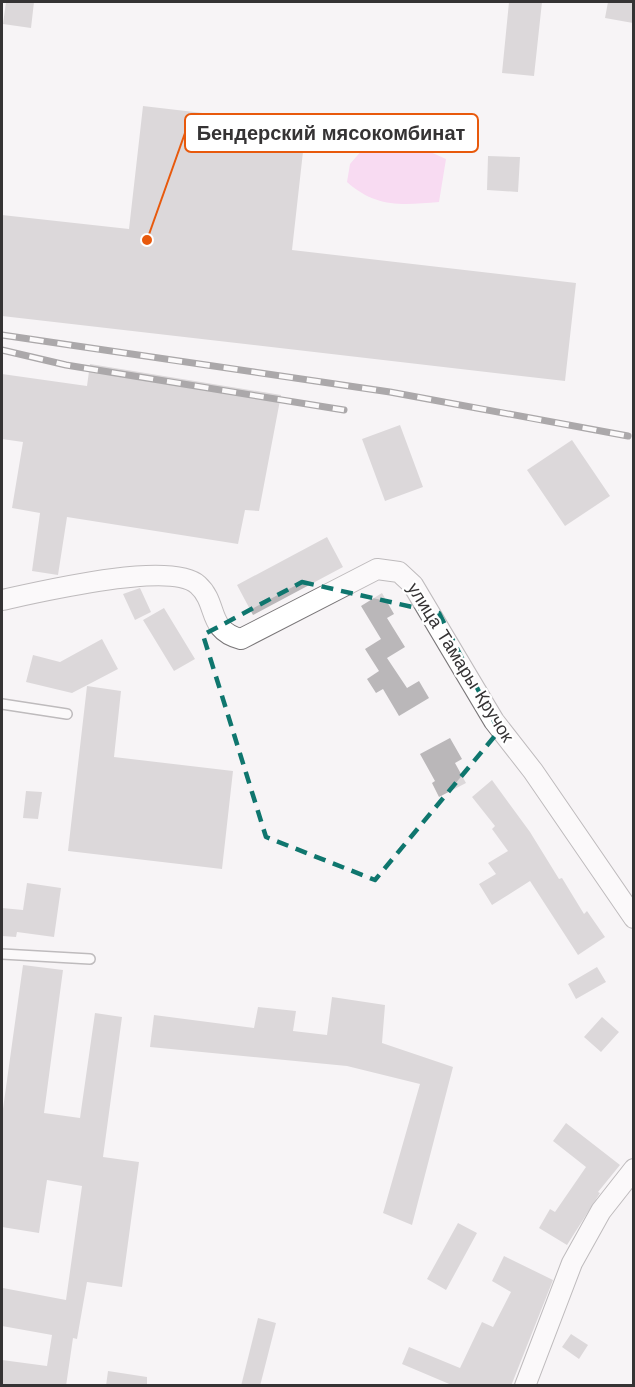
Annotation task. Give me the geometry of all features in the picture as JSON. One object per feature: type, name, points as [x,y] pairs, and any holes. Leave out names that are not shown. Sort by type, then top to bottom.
[{"type":"street","name":"улица Тамары Кручок","points":[[2,600],[134,576],[180,576],[191,579],[200,586],[220,629],[242,639],[377,569],[399,572],[413,585],[494,721],[533,771],[633,918]]},
{"type":"street","points":[[525,1386],[572,1263],[601,1211],[633,1169]]},
{"type":"lane","points":[[2,704],[67,714]]},
{"type":"lane","points":[[2,954],[90,959]]},
{"type":"highlighted area","points":[[302,582],[439,613],[499,731],[375,880],[266,837],[203,635]]},
{"type":"shaded area","points":[[370,141],[426,150],[446,159],[439,202],[401,204],[379,201],[368,197],[347,182],[350,164]]},
{"type":"building","points":[[6,2],[34,2],[31,28],[3,24]]},
{"type":"building","points":[[509,2],[542,2],[534,76],[502,73]]},
{"type":"building","points":[[608,2],[633,2],[633,23],[605,18]]},
{"type":"building","points":[[143,106],[306,125],[292,250],[576,283],[565,381],[2,316],[2,215],[129,229]]},
{"type":"building","points":[[488,156],[520,157],[518,192],[487,190]]},
{"type":"building","points":[[90,364],[281,395],[259,511],[245,510],[238,544],[67,517],[58,575],[32,571],[40,513],[12,508],[23,442],[2,439],[2,374],[87,386]]},
{"type":"building","points":[[400,425],[423,487],[385,501],[362,439]]},
{"type":"building","points":[[572,440],[610,496],[565,526],[527,470]]},
{"type":"building","points":[[327,537],[343,567],[253,615],[237,585]]},
{"type":"building","points":[[140,588],[151,612],[135,620],[123,594]]},
{"type":"building","points":[[382,593],[394,614],[387,618],[405,647],[387,658],[407,688],[419,681],[429,698],[399,716],[383,689],[376,693],[367,679],[379,671],[365,649],[381,639],[361,606]]},
{"type":"building","points":[[164,608],[195,659],[174,671],[143,620]]},
{"type":"building","points":[[102,639],[118,669],[72,693],[26,682],[33,655],[60,662]]},
{"type":"building","points":[[87,686],[121,691],[114,757],[233,771],[222,869],[68,851]]},
{"type":"building","points":[[450,738],[462,759],[455,763],[466,783],[439,797],[432,783],[435,781],[420,754]]},
{"type":"building","points":[[492,780],[530,832],[559,879],[562,878],[584,914],[587,911],[605,937],[578,955],[530,881],[492,905],[479,884],[496,874],[488,863],[508,851],[492,829],[495,826],[472,797]]},
{"type":"building","points":[[26,791],[42,792],[38,819],[23,818]]},
{"type":"building","points":[[27,883],[61,888],[54,937],[17,932],[16,937],[2,936],[2,908],[23,910]]},
{"type":"building","points":[[23,965],[63,970],[44,1113],[80,1118],[95,1013],[122,1017],[103,1157],[139,1162],[122,1287],[87,1282],[77,1339],[73,1338],[66,1386],[2,1386],[2,1360],[47,1366],[52,1335],[2,1326],[3,1288],[66,1300],[82,1186],[47,1180],[39,1233],[2,1227],[2,1116]]},
{"type":"building","points":[[597,967],[606,982],[576,999],[568,984]]},
{"type":"building","points":[[332,997],[385,1005],[382,1043],[453,1067],[412,1225],[383,1213],[420,1084],[347,1066],[150,1047],[154,1015],[254,1028],[258,1007],[296,1011],[293,1031],[327,1035]]},
{"type":"building","points":[[602,1017],[619,1032],[601,1052],[584,1037]]},
{"type":"building","points":[[566,1123],[620,1165],[598,1192],[600,1193],[567,1245],[539,1228],[550,1209],[555,1212],[586,1167],[553,1141]]},
{"type":"building","points":[[458,1223],[477,1233],[446,1290],[427,1279]]},
{"type":"building","points":[[504,1256],[553,1280],[511,1386],[454,1386],[402,1364],[409,1347],[460,1368],[482,1322],[493,1327],[511,1292],[492,1281]]},
{"type":"building","points":[[258,1318],[276,1323],[260,1386],[241,1386]]},
{"type":"building","points":[[571,1334],[588,1345],[579,1359],[562,1347]]},
{"type":"building","points":[[108,1371],[147,1377],[147,1386],[106,1386]]},
{"type":"railway","points":[[2,335],[390,392],[628,436]]},
{"type":"railway","points":[[2,350],[66,365],[344,410]]},
{"type":"place","name":"Бендерский мясокомбинат","points":[[147,240]]}]
